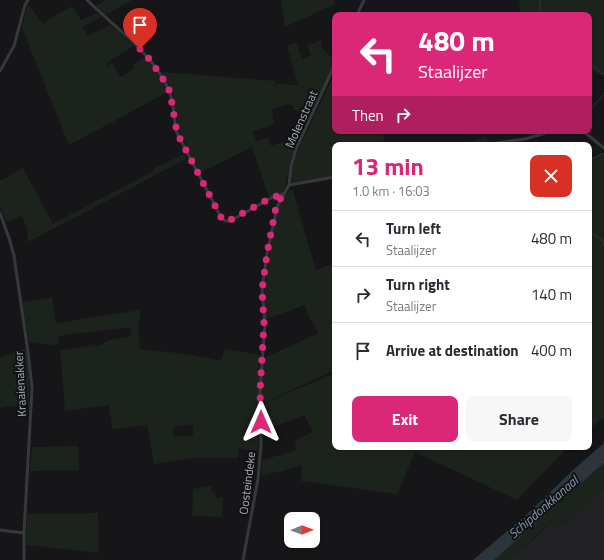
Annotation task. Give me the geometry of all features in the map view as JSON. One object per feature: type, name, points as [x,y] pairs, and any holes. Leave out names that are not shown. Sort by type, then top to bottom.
[{"type":"street","points":[[0,71],[14,46],[25,5],[28,0]]},
{"type":"street","points":[[87,0],[140,49],[151,61],[165,82],[170,92],[177,133],[222,219],[226,221],[230,220],[271,198],[283,194]]},
{"type":"street","points":[[358,12],[364,0]]},
{"type":"street","name":"Molenstraat","points":[[289,184],[290,166],[296,150],[332,71]]},
{"type":"street","points":[[503,142],[525,139],[542,134]]},
{"type":"street","points":[[587,134],[604,148]]},
{"type":"street","points":[[289,184],[332,177]]},
{"type":"street","name":"Oosteindeke","points":[[243,560],[254,506],[259,466],[261,418],[260,392],[264,323],[262,290],[276,207],[289,184]]},
{"type":"street","name":"Kraaienakker","points":[[0,213],[10,238],[14,256],[31,371],[31,414],[24,533],[24,560]]},
{"type":"street","points":[[0,530],[24,533]]},
{"type":"shaded area","points":[[106,0],[133,0],[105,15],[96,6]]},
{"type":"shaded area","points":[[281,0],[334,0],[335,4],[285,27]]},
{"type":"shaded area","points":[[519,0],[604,0],[604,77],[592,70],[592,12],[521,12]]},
{"type":"shaded area","points":[[28,4],[43,24],[72,6],[81,20],[97,13],[101,17],[83,27],[88,36],[110,25],[134,46],[106,63],[108,66],[112,63],[121,77],[134,68],[133,65],[145,57],[161,78],[168,92],[69,145],[22,28]]},
{"type":"shaded area","points":[[321,40],[322,48],[332,58],[332,67],[309,117],[294,110],[293,105],[290,106],[290,104],[272,109],[274,124],[253,131],[256,141],[268,137],[271,146],[298,137],[299,133],[303,131],[290,161],[285,188],[282,193],[276,195],[277,200],[274,202],[272,196],[269,197],[252,147],[200,173],[178,128],[172,90],[162,72],[275,81],[275,84],[298,85],[287,46],[296,43],[302,59],[311,55],[307,46]]},
{"type":"shaded area","points":[[332,78],[332,134],[383,134],[384,142],[332,142],[332,176],[293,183],[291,181],[292,167],[296,155]]},
{"type":"shaded area","points":[[486,137],[488,142],[468,142]]},
{"type":"shaded area","points":[[604,153],[604,417],[592,427],[592,159]]},
{"type":"shaded area","points":[[184,154],[186,159],[28,242],[27,228],[22,216],[7,222],[0,206],[0,181],[23,168],[53,224],[154,171],[153,169]]},
{"type":"shaded area","points":[[292,188],[316,270],[332,264],[332,371],[266,402],[263,401],[261,392],[264,358],[319,333],[308,316],[305,305],[266,319],[264,291],[274,228],[278,208]]},
{"type":"shaded area","points":[[52,297],[56,323],[141,310],[138,328],[140,349],[186,354],[221,361],[225,349],[260,355],[258,372],[260,373],[258,451],[239,449],[238,458],[191,458],[154,464],[147,425],[112,429],[109,405],[65,411],[60,350],[101,345],[109,340],[132,336],[130,327],[58,336],[59,343],[53,345],[29,342],[22,302]],"holes":[[[193,424],[193,436],[173,436],[173,429],[178,426]]]},
{"type":"shaded area","points":[[26,348],[29,373],[29,405],[0,408],[0,358]]},
{"type":"shaded area","points":[[332,374],[332,450],[565,450],[517,500],[415,452],[397,494],[301,481],[302,466],[261,476],[262,460],[294,451],[296,448],[295,440],[313,432],[304,415],[263,431],[262,404]]},
{"type":"shaded area","points":[[78,446],[79,470],[30,471],[32,447]]},
{"type":"shaded area","points":[[604,463],[604,489],[560,527],[549,524],[510,560],[494,560]]},
{"type":"shaded area","points":[[212,486],[211,491],[215,492],[215,498],[223,498],[222,517],[192,516],[193,489]]},
{"type":"shaded area","points":[[604,489],[604,560],[510,560],[550,524],[560,527]]},
{"type":"shaded area","points":[[98,513],[99,553],[26,545],[27,514]]},
{"type":"water","name":"Schipdonkkanaal","points":[[604,443],[604,463],[494,560],[473,560],[526,515]]},
{"type":"waterway","points":[[540,0],[540,12]]},
{"type":"waterway","points":[[592,66],[604,74]]},
{"type":"waterway","points":[[592,108],[604,94]]},
{"type":"waterway","points":[[592,159],[604,153]]},
{"type":"waterway","points":[[592,233],[602,240],[604,246]]},
{"type":"route","points":[[140,49],[158,70],[170,92],[177,133],[222,219],[228,221],[271,198],[283,194],[276,207],[262,290],[264,323],[260,392],[261,422]]}]
